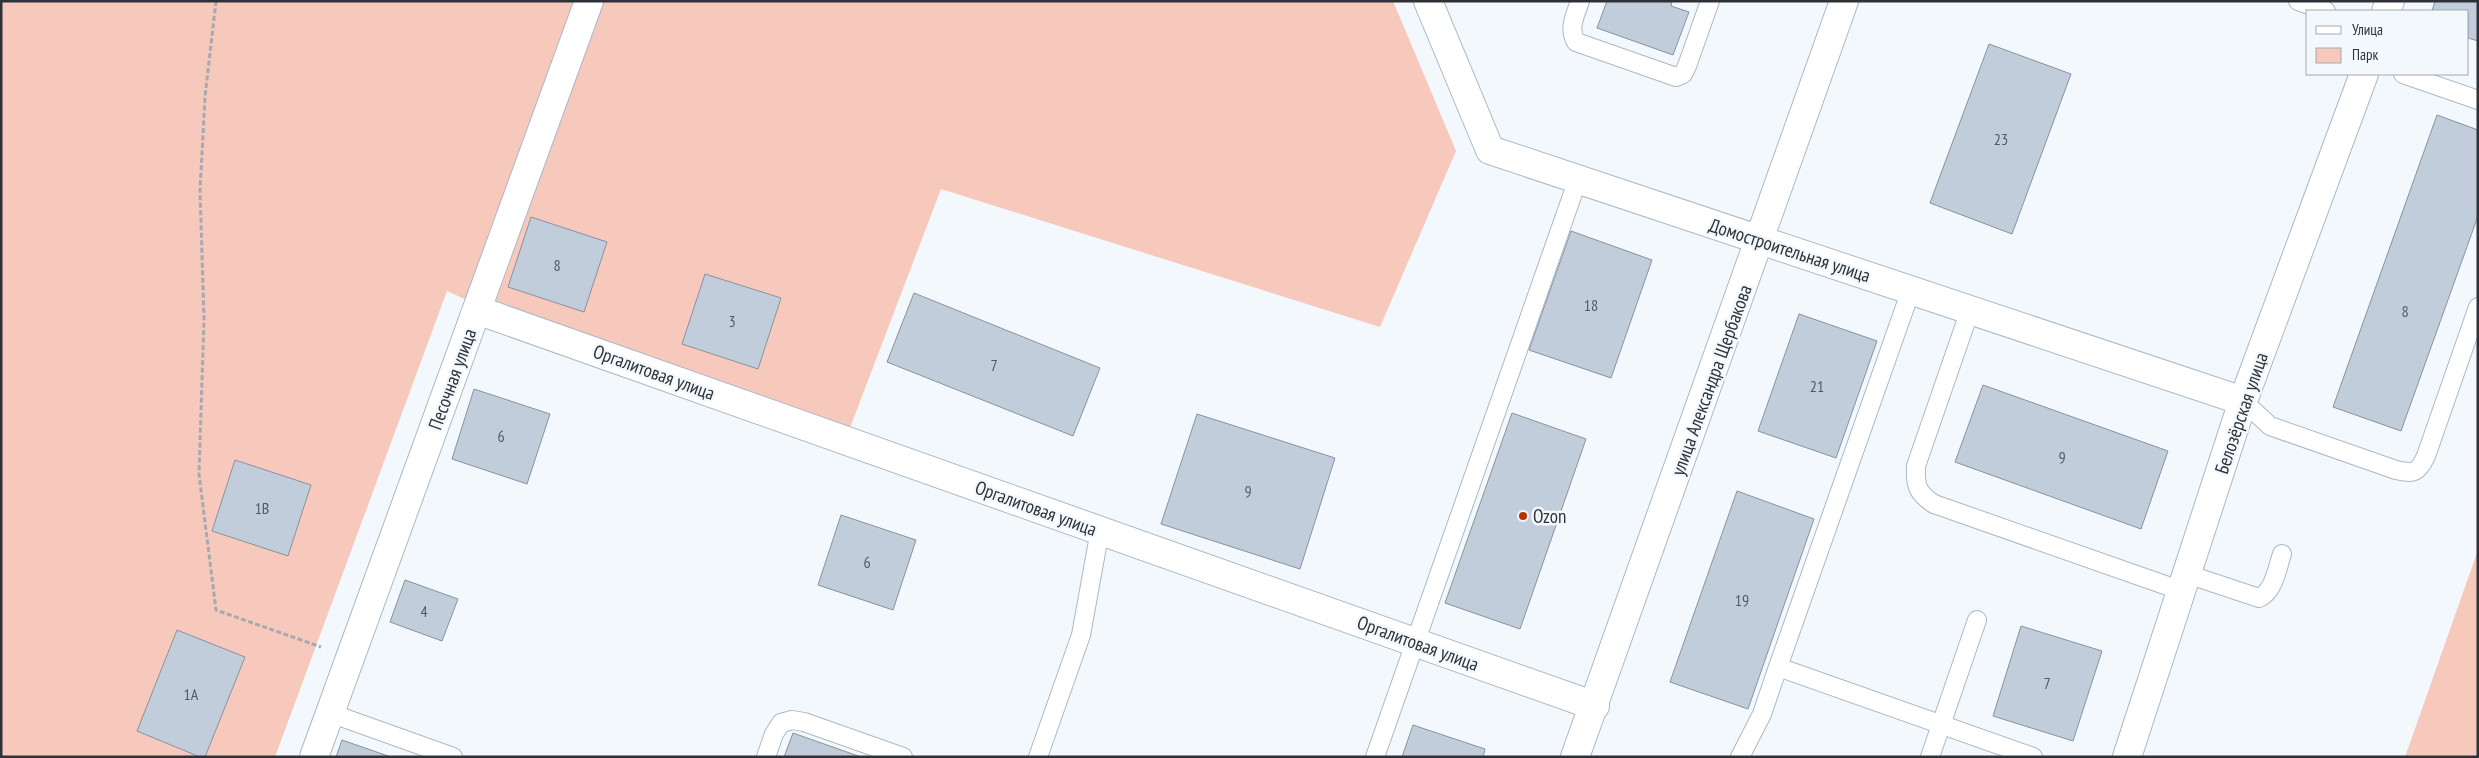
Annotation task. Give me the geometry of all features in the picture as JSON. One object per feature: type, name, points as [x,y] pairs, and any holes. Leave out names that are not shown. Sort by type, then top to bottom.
[{"type":"street","name":"Песочная улица","points":[[314,757],[589,1]]},
{"type":"street","name":"Домостроительная улица","points":[[1428,1],[1490,150],[2243,401]]},
{"type":"street","name":"улица Александра Щербакова","points":[[1576,757],[1761,240],[1844,1]]},
{"type":"street","name":"Белозёрская улица","points":[[2127,757],[2243,401],[2364,75]]},
{"type":"street","name":"Оргалитовая улица","points":[[477,310],[1595,706]]},
{"type":"lane","points":[[1580,1],[1572,23],[1571,34],[1576,42],[1676,78],[1683,74],[1687,66],[1710,1]]},
{"type":"lane","points":[[2298,1],[2323,10]]},
{"type":"lane","points":[[2406,75],[2478,100]]},
{"type":"lane","points":[[1375,757],[1578,179]]},
{"type":"lane","points":[[1740,757],[1762,714],[1910,290]]},
{"type":"lane","points":[[2243,401],[2270,426],[2396,470],[2410,473],[2420,468],[2426,456],[2478,308]]},
{"type":"lane","points":[[1970,310],[1916,466],[1915,484],[1922,496],[1934,504],[2184,582],[2259,598],[2266,595],[2272,586],[2282,554]]},
{"type":"lane","points":[[1038,757],[1081,635],[1100,530]]},
{"type":"lane","points":[[1930,757],[1977,620]]},
{"type":"lane","points":[[1778,667],[2033,757]]},
{"type":"lane","points":[[330,713],[453,757]]},
{"type":"lane","points":[[766,757],[774,734],[781,723],[792,720],[804,722],[903,757]]},
{"type":"path","points":[[216,1],[205,98],[200,190],[204,319],[199,474],[216,610],[350,658]]},
{"type":"green space","points":[[1,1],[1393,1],[1456,151],[1380,327],[941,189],[848,433],[486,309],[447,291],[275,757],[1,757]]},
{"type":"green space","points":[[2478,550],[2478,757],[2405,757]]},
{"type":"building","points":[[1607,1],[1672,1],[1671,6],[1689,12],[1673,55],[1597,28]]},
{"type":"building","points":[[2435,1],[2478,1],[2478,41],[2469,38],[2469,10],[2432,10]]},
{"type":"building","points":[[1989,44],[2071,74],[2012,234],[1930,203]]},
{"type":"building","points":[[2437,115],[2478,130],[2478,216],[2401,431],[2333,407]]},
{"type":"building","points":[[531,217],[607,242],[584,312],[508,287]]},
{"type":"building","points":[[1571,231],[1652,260],[1611,378],[1529,350]]},
{"type":"building","points":[[705,274],[781,298],[758,369],[682,344]]},
{"type":"building","points":[[914,293],[1100,368],[1073,436],[887,362]]},
{"type":"building","points":[[1799,314],[1877,341],[1836,458],[1758,431]]},
{"type":"building","points":[[1983,385],[2168,451],[2141,529],[1955,462]]},
{"type":"building","points":[[474,389],[550,414],[527,484],[452,459]]},
{"type":"building","points":[[1512,413],[1586,439],[1520,629],[1445,603]]},
{"type":"building","points":[[1197,414],[1335,458],[1300,569],[1161,524]]},
{"type":"building","points":[[235,460],[311,485],[288,556],[212,531]]},
{"type":"building","points":[[1737,491],[1814,519],[1748,709],[1670,682]]},
{"type":"building","points":[[841,515],[916,540],[893,610],[818,585]]},
{"type":"building","points":[[405,580],[458,599],[442,641],[390,622]]},
{"type":"building","points":[[2021,626],[2102,651],[2073,741],[1993,716]]},
{"type":"building","points":[[177,630],[245,657],[205,757],[200,757],[137,731]]},
{"type":"building","points":[[1413,725],[1485,749],[1483,757],[1402,757]]},
{"type":"building","points":[[793,733],[861,757],[784,757]]},
{"type":"building","points":[[342,740],[391,757],[336,757]]},
{"type":"place","name":"Ozon","points":[[1523,516]]}]
